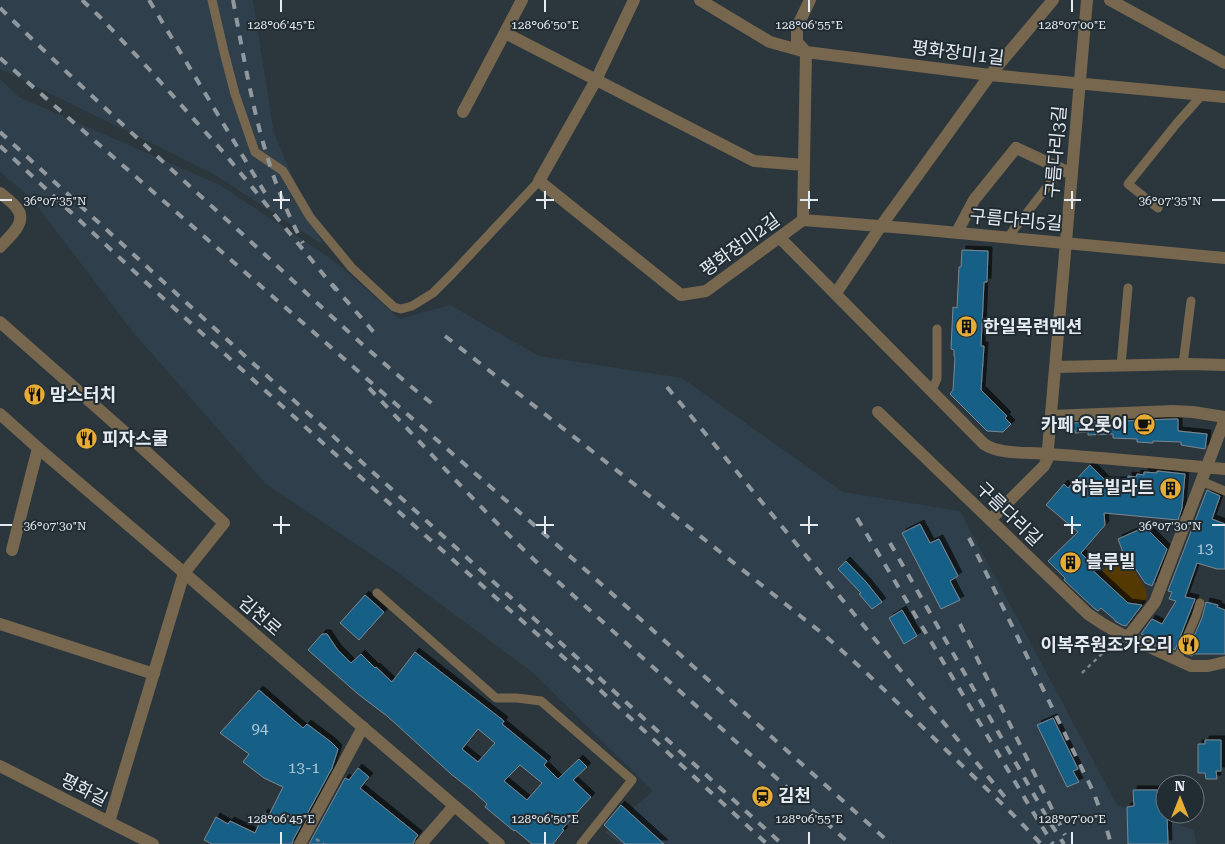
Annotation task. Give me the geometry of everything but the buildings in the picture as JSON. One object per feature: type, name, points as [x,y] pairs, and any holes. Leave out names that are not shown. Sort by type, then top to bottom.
[{"type":"street","points":[[463,112],[522,0]]},
{"type":"street","points":[[539,181],[596,80],[634,0]]},
{"type":"street","name":"평화장미1길","points":[[700,0],[770,42],[806,52],[990,76],[1225,97]]},
{"type":"street","name":"평화장미2길","points":[[539,181],[681,295],[706,291],[803,220],[806,52],[797,42],[798,27],[810,0]]},
{"type":"street","points":[[836,293],[881,226],[990,76],[1054,0]]},
{"type":"street","name":"구름다리3길","points":[[990,520],[1044,466],[1047,460],[1066,242],[1067,172],[1080,83],[1087,0]]},
{"type":"street","points":[[1110,0],[1225,64]]},
{"type":"street","points":[[505,33],[754,161],[804,165]]},
{"type":"street","points":[[956,232],[974,200],[1016,148],[1067,172]]},
{"type":"street","points":[[0,193],[19,210],[21,217],[19,224],[0,247]]},
{"type":"street","name":"구름다리5길","points":[[803,220],[956,232],[1225,258]]},
{"type":"street","points":[[780,238],[989,447],[1000,451],[1225,469]]},
{"type":"street","points":[[0,322],[224,523],[184,573],[108,822]]},
{"type":"street","points":[[1055,367],[1225,365]]},
{"type":"street","points":[[1051,416],[1173,411],[1193,412],[1225,418],[1155,602],[1123,635]]},
{"type":"street","name":"구름다리길","points":[[878,412],[1088,614],[1123,635],[1191,666],[1200,667],[1225,662]]},
{"type":"street","name":"김천로","points":[[0,414],[499,844]]},
{"type":"street","points":[[12,550],[38,448]]},
{"type":"street","points":[[0,624],[154,674]]},
{"type":"street","points":[[300,844],[363,727]]},
{"type":"street","name":"평화길","points":[[0,766],[153,844]]},
{"type":"street","points":[[421,844],[454,806]]},
{"type":"lane","points":[[212,0],[235,94],[255,152],[283,171],[310,217],[352,268],[394,307],[401,309],[412,306],[433,293],[539,181]]},
{"type":"lane","points":[[1158,208],[1128,184],[1202,95]]},
{"type":"lane","points":[[1008,237],[1067,172]]},
{"type":"lane","points":[[1121,365],[1128,288]]},
{"type":"lane","points":[[1183,364],[1191,301]]},
{"type":"lane","points":[[932,390],[937,379],[937,329]]},
{"type":"lane","points":[[1201,481],[1225,491]]},
{"type":"lane","points":[[377,593],[496,698],[541,701],[632,780],[581,844]]},
{"type":"lane","points":[[1177,660],[1200,603]]},
{"type":"path","points":[[1082,673],[1123,635]]},
{"type":"shaded area","points":[[0,0],[253,0],[274,134],[323,245],[212,173],[0,69]]},
{"type":"shaded area","points":[[0,79],[19,97],[220,185],[333,260],[400,319],[450,305],[539,356],[682,378],[843,492],[960,511],[1117,805],[1155,817],[1155,824],[1176,824],[1194,830],[1196,844],[620,844],[605,832],[653,791],[532,672],[400,574],[266,484],[132,331],[32,199],[0,172]]},
{"type":"shaded area","points":[[1128,561],[1146,589],[1147,597],[1141,603],[1119,599],[1119,593],[1101,574],[1110,564]]},
{"type":"railway","points":[[82,0],[148,68],[225,154],[336,290]]},
{"type":"railway","points":[[149,0],[265,193]]},
{"type":"railway","points":[[233,0],[258,125],[277,185],[303,243]]},
{"type":"railway","points":[[0,8],[123,125],[340,324],[435,406]]},
{"type":"railway","points":[[0,58],[589,573],[891,844]]},
{"type":"railway","points":[[0,132],[782,844]]},
{"type":"railway","points":[[0,146],[152,288],[409,521],[588,679],[767,844]]},
{"type":"railway","points":[[332,284],[378,337]]},
{"type":"railway","points":[[445,336],[823,634],[886,691],[1041,844]]},
{"type":"railway","points":[[667,387],[1009,802]]},
{"type":"railway","points":[[369,388],[478,504],[546,571],[850,844]]},
{"type":"railway","points":[[857,518],[1053,844]]},
{"type":"railway","points":[[969,538],[1093,791],[1111,844]]},
{"type":"railway","points":[[890,543],[1064,844]]},
{"type":"railway","points":[[960,624],[1065,835]]},
{"type":"place","name":"한일목련멘션","points":[[967,327]]},
{"type":"place","name":"맘스터치","points":[[34,395]]},
{"type":"place","name":"카페 오롯이","points":[[1144,425]]},
{"type":"place","name":"피자스쿨","points":[[86,439]]},
{"type":"place","name":"하늘빌라트","points":[[1170,488]]},
{"type":"place","name":"블루빌","points":[[1070,562]]},
{"type":"place","name":"이복주원조가오리","points":[[1189,645]]},
{"type":"place","name":"김천","points":[[762,796]]}]
